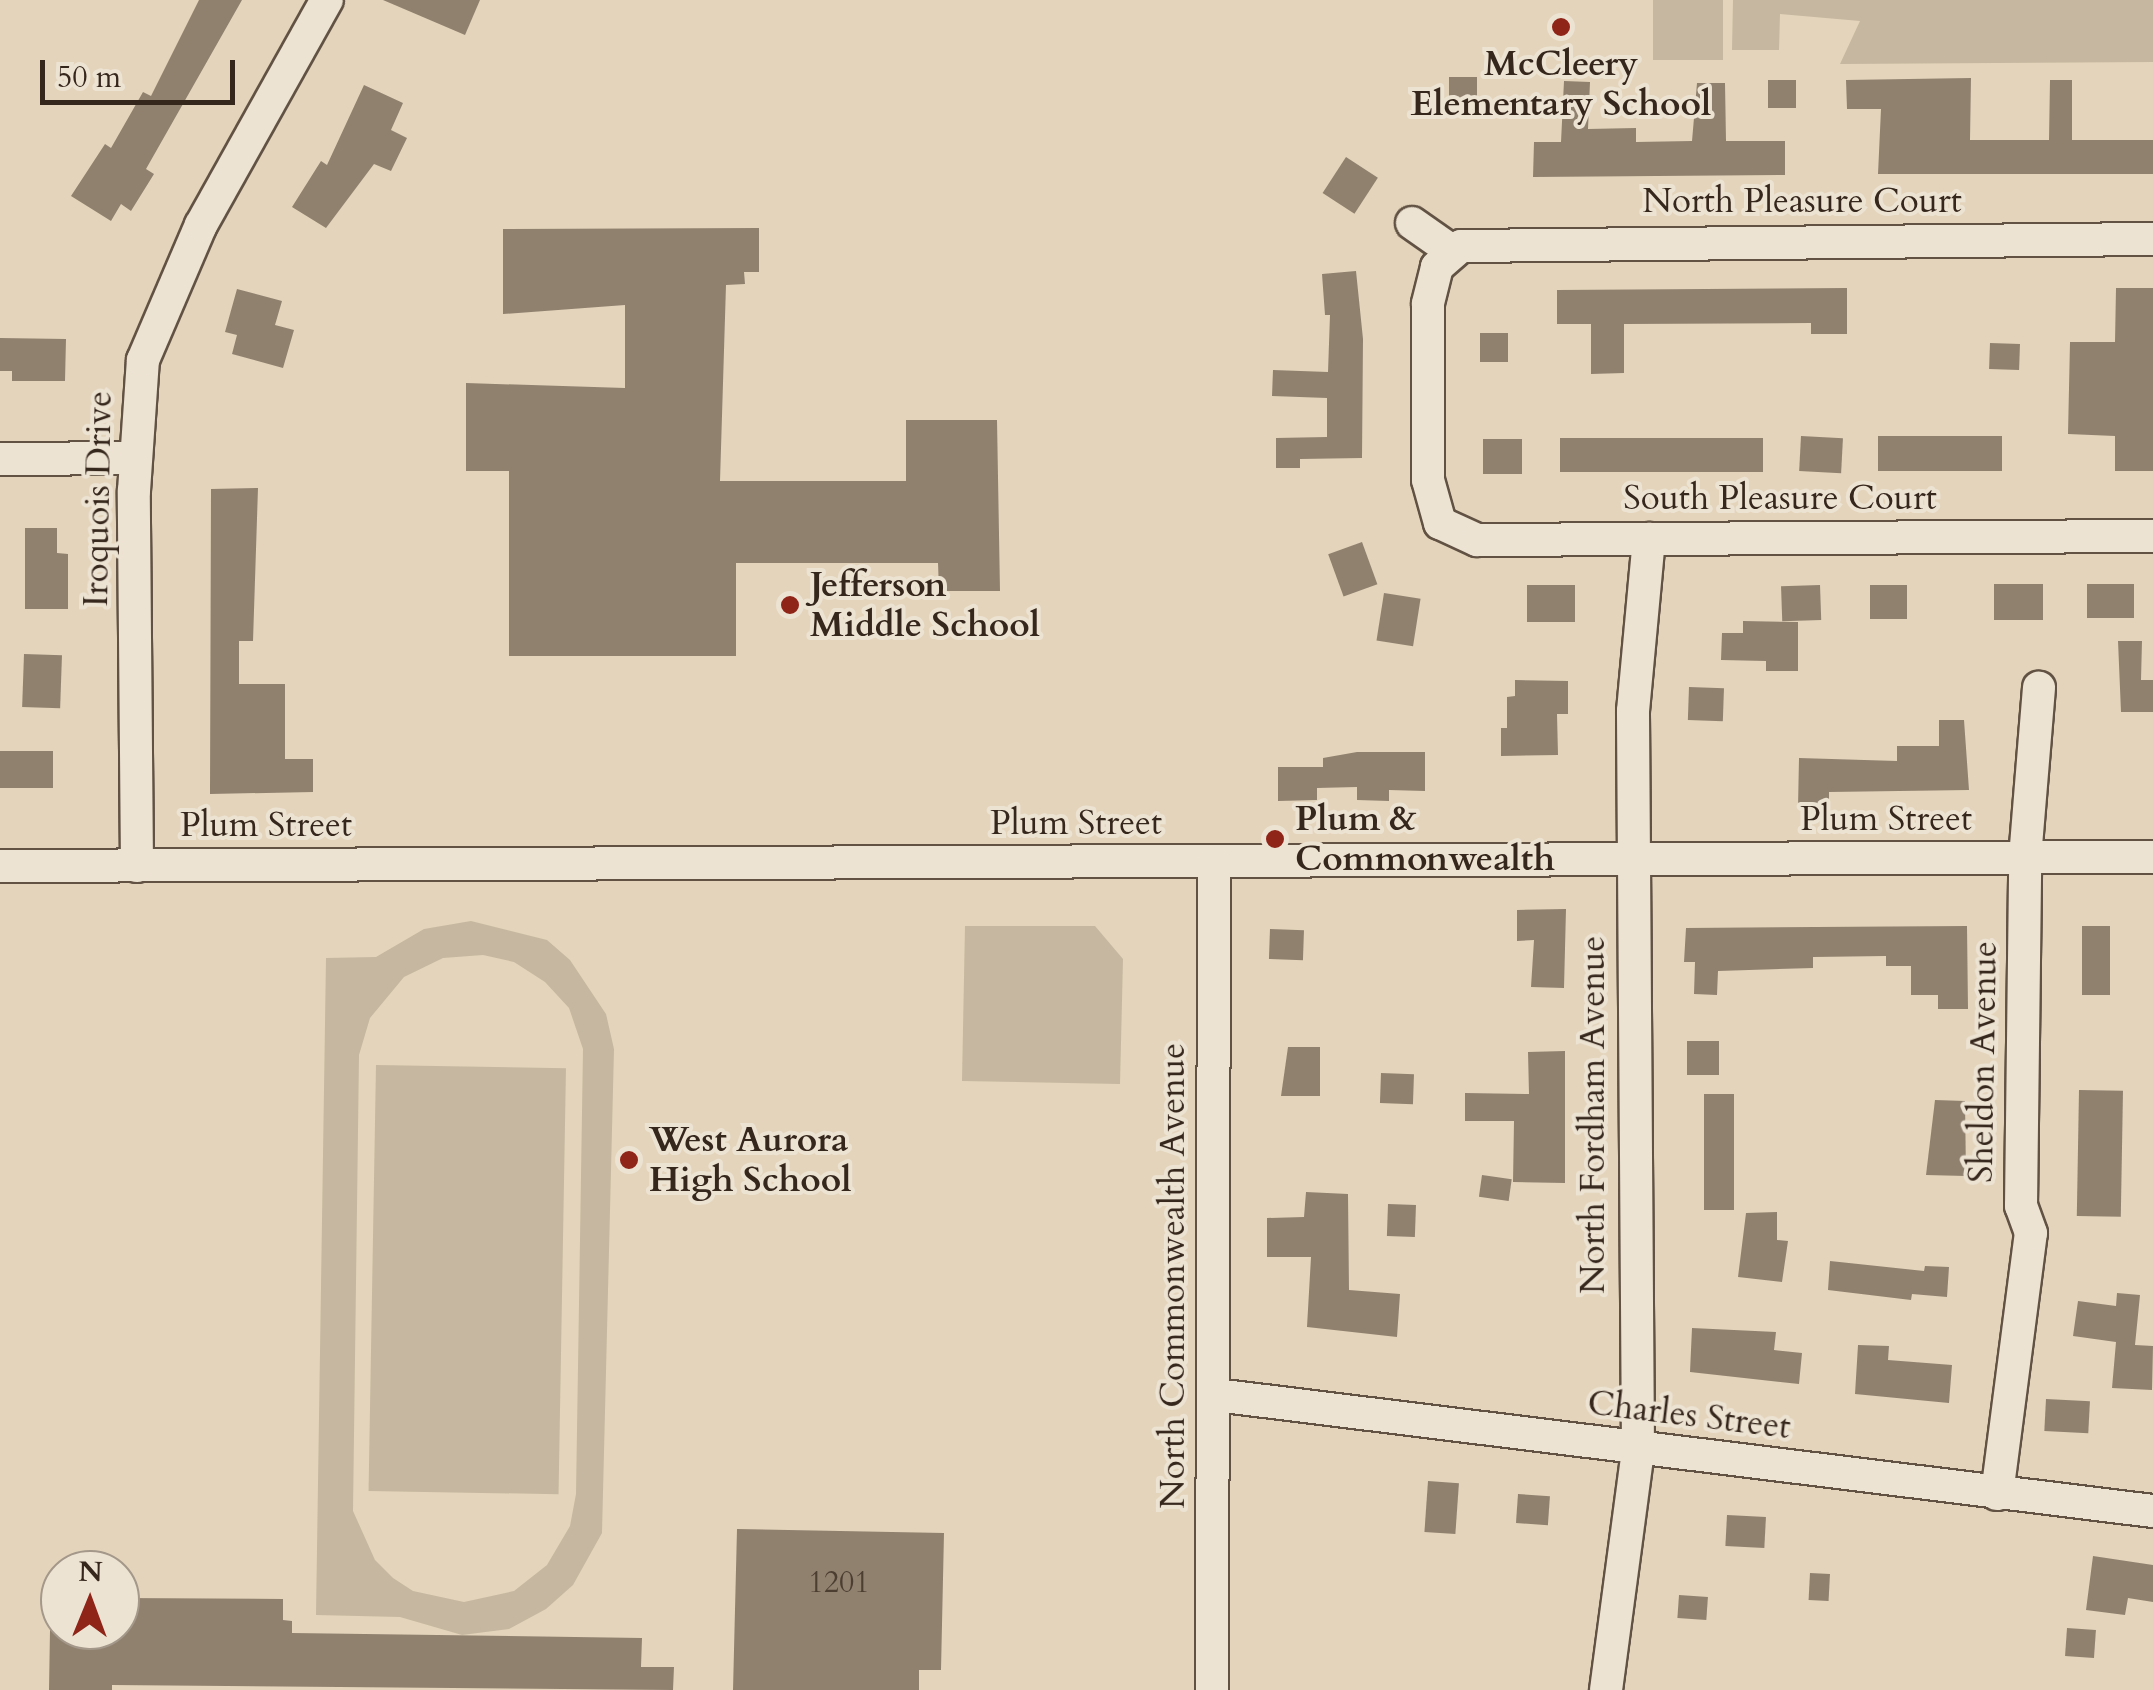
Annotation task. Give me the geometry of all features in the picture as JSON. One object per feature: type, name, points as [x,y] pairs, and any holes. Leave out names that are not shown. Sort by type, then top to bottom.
[{"type":"street","name":"Iroquois Drive","points":[[137,866],[135,458],[143,360],[177,274],[327,0]]},
{"type":"street","points":[[1412,223],[1452,251]]},
{"type":"street","name":"North Pleasure Court","points":[[1452,251],[1476,242],[2153,239]]},
{"type":"street","name":"South Pleasure Court","points":[[1452,251],[1437,267],[1428,304],[1430,496],[1440,523],[1476,540],[2153,536]]},
{"type":"street","points":[[0,459],[135,458]]},
{"type":"street","name":"North Fordham Avenue","points":[[1606,1690],[1638,1448],[1632,711],[1649,539]]},
{"type":"street","name":"Sheldon Avenue","points":[[1997,1494],[2031,1234],[2021,1206],[2025,858],[2038,688]]},
{"type":"street","name":"Plum Street","points":[[0,866],[2153,857]]},
{"type":"street","name":"North Commonwealth Avenue","points":[[1212,1690],[1216,1395],[1214,862]]},
{"type":"street","name":"Charles Street","points":[[1216,1395],[2153,1511]]},
{"type":"shaded area","points":[[1653,0],[1723,0],[1723,60],[1653,60]]},
{"type":"shaded area","points":[[1733,0],[2153,0],[2153,62],[1840,64],[1860,21],[1780,14],[1779,50],[1732,50]]},
{"type":"shaded area","points":[[471,921],[547,940],[570,960],[606,1014],[614,1049],[602,1533],[573,1585],[546,1609],[509,1629],[462,1635],[400,1617],[316,1615],[326,958],[376,957],[424,929]],"holes":[[[483,955],[514,962],[545,982],[569,1008],[583,1049],[576,1494],[570,1526],[547,1565],[514,1591],[464,1602],[413,1591],[393,1578],[375,1560],[353,1511],[359,1055],[370,1018],[404,977],[443,958]]]},
{"type":"shaded area","points":[[965,926],[1095,926],[1123,959],[1120,1084],[962,1081]]},
{"type":"shaded area","points":[[376,1065],[566,1068],[559,1494],[369,1491]]},
{"type":"building","points":[[199,0],[242,0],[146,169],[154,174],[131,211],[121,204],[111,221],[71,196],[105,144],[111,148],[143,92],[151,96]]},
{"type":"building","points":[[383,0],[480,0],[465,35]]},
{"type":"building","points":[[1449,77],[1477,77],[1477,112],[1449,112]]},
{"type":"building","points":[[1971,78],[1970,140],[2049,140],[2050,80],[2072,80],[2072,140],[2153,140],[2153,174],[1878,174],[1881,109],[1847,109],[1846,80]]},
{"type":"building","points":[[1768,80],[1796,80],[1796,108],[1768,108]]},
{"type":"building","points":[[1564,81],[1590,82],[1588,129],[1636,128],[1636,142],[1692,141],[1697,83],[1725,83],[1726,141],[1785,141],[1785,175],[1533,177],[1534,142],[1561,142]]},
{"type":"building","points":[[364,85],[403,103],[391,130],[407,138],[391,171],[374,164],[326,228],[292,207],[321,161],[327,165]]},
{"type":"building","points":[[1346,157],[1378,178],[1354,214],[1323,193]]},
{"type":"building","points":[[759,228],[759,272],[744,272],[745,284],[726,285],[720,481],[906,481],[906,420],[997,420],[1000,591],[939,591],[938,563],[736,563],[736,656],[509,656],[509,471],[466,471],[466,383],[625,388],[625,305],[503,314],[503,229]]},
{"type":"building","points":[[1356,271],[1363,339],[1362,458],[1300,459],[1300,468],[1276,468],[1276,438],[1327,437],[1327,398],[1272,396],[1273,370],[1328,372],[1330,315],[1325,315],[1322,274]]},
{"type":"building","points":[[1847,288],[1847,334],[1811,334],[1811,323],[1624,324],[1624,373],[1591,374],[1591,324],[1557,324],[1557,290]]},
{"type":"building","points":[[2116,288],[2153,288],[2153,471],[2115,471],[2115,436],[2068,434],[2070,342],[2115,342]]},
{"type":"building","points":[[237,289],[282,301],[275,325],[294,330],[283,368],[232,354],[237,335],[225,332]]},
{"type":"building","points":[[1480,333],[1508,333],[1508,362],[1480,362]]},
{"type":"building","points":[[0,338],[66,339],[65,381],[12,381],[12,371],[0,371]]},
{"type":"building","points":[[1990,343],[2020,344],[2019,370],[1989,369]]},
{"type":"building","points":[[1801,436],[1843,438],[1841,473],[1799,471]]},
{"type":"building","points":[[1878,436],[2002,436],[2002,471],[1878,471]]},
{"type":"building","points":[[1560,438],[1763,438],[1763,472],[1560,472]]},
{"type":"building","points":[[1483,439],[1522,439],[1522,474],[1483,474]]},
{"type":"building","points":[[258,488],[253,641],[239,641],[239,684],[285,684],[285,759],[313,759],[313,792],[210,794],[211,489]]},
{"type":"building","points":[[25,528],[57,528],[57,553],[68,554],[68,609],[25,609]]},
{"type":"building","points":[[1362,542],[1377,584],[1344,597],[1328,554]]},
{"type":"building","points":[[1994,584],[2043,584],[2043,620],[1994,620]]},
{"type":"building","points":[[2087,584],[2134,584],[2134,618],[2087,618]]},
{"type":"building","points":[[1527,585],[1575,585],[1575,622],[1527,622]]},
{"type":"building","points":[[1820,585],[1821,620],[1782,621],[1781,586]]},
{"type":"building","points":[[1870,585],[1907,585],[1907,619],[1870,619]]},
{"type":"building","points":[[1384,593],[1421,599],[1413,646],[1376,640]]},
{"type":"building","points":[[1743,621],[1798,622],[1798,671],[1766,671],[1766,661],[1721,660],[1722,633],[1743,633]]},
{"type":"building","points":[[2118,641],[2142,641],[2141,680],[2153,680],[2153,712],[2121,712]]},
{"type":"building","points":[[24,654],[62,655],[60,708],[22,707]]},
{"type":"building","points":[[1515,680],[1568,681],[1568,714],[1557,714],[1558,755],[1501,756],[1501,728],[1507,728],[1507,697],[1515,696]]},
{"type":"building","points":[[1689,687],[1724,688],[1723,721],[1688,720]]},
{"type":"building","points":[[1939,720],[1964,720],[1969,790],[1829,792],[1829,808],[1798,807],[1799,758],[1897,761],[1897,746],[1939,746]]},
{"type":"building","points":[[0,751],[53,751],[53,788],[0,788]]},
{"type":"building","points":[[1357,752],[1425,752],[1425,791],[1389,790],[1389,801],[1357,800],[1357,787],[1317,788],[1317,800],[1278,801],[1278,767],[1323,767],[1323,758]]},
{"type":"building","points":[[1566,909],[1564,988],[1531,987],[1534,940],[1517,941],[1517,910]]},
{"type":"building","points":[[1967,926],[1968,1009],[1938,1009],[1938,995],[1911,995],[1911,966],[1886,966],[1886,956],[1813,957],[1813,968],[1718,971],[1717,995],[1694,994],[1695,962],[1684,962],[1686,928]]},
{"type":"building","points":[[2082,926],[2110,926],[2110,995],[2082,995]]},
{"type":"building","points":[[1270,929],[1304,930],[1303,960],[1269,959]]},
{"type":"building","points":[[1687,1041],[1719,1041],[1719,1075],[1687,1075]]},
{"type":"building","points":[[1288,1047],[1320,1047],[1320,1096],[1281,1096]]},
{"type":"building","points":[[1565,1051],[1565,1183],[1513,1182],[1514,1121],[1465,1121],[1465,1093],[1529,1094],[1528,1052]]},
{"type":"building","points":[[1381,1073],[1414,1074],[1413,1104],[1380,1103]]},
{"type":"building","points":[[2079,1090],[2123,1091],[2121,1217],[2077,1216]]},
{"type":"building","points":[[1704,1094],[1734,1094],[1734,1210],[1704,1210]]},
{"type":"building","points":[[1935,1100],[1965,1101],[1966,1176],[1926,1175]]},
{"type":"building","points":[[1482,1175],[1512,1179],[1509,1201],[1479,1197]]},
{"type":"building","points":[[1306,1192],[1348,1194],[1349,1290],[1400,1294],[1397,1337],[1307,1327],[1311,1257],[1267,1257],[1267,1218],[1304,1217]]},
{"type":"building","points":[[1388,1204],[1416,1205],[1415,1237],[1387,1236]]},
{"type":"building","points":[[1777,1212],[1777,1240],[1788,1241],[1782,1282],[1738,1277],[1746,1213]]},
{"type":"building","points":[[1830,1261],[1924,1271],[1925,1266],[1949,1267],[1947,1297],[1912,1294],[1911,1300],[1828,1290]]},
{"type":"building","points":[[2117,1293],[2140,1295],[2135,1345],[2153,1346],[2152,1390],[2112,1388],[2116,1342],[2073,1336],[2078,1301],[2116,1306]]},
{"type":"building","points":[[1692,1328],[1776,1332],[1774,1350],[1802,1353],[1799,1384],[1690,1372]]},
{"type":"building","points":[[1858,1345],[1889,1346],[1888,1360],[1952,1365],[1949,1403],[1855,1394]]},
{"type":"building","points":[[2046,1399],[2090,1401],[2088,1433],[2044,1431]]},
{"type":"building","points":[[1428,1481],[1459,1483],[1455,1534],[1424,1532]]},
{"type":"building","points":[[1518,1494],[1550,1496],[1548,1525],[1516,1523]]},
{"type":"building","points":[[1727,1515],[1766,1517],[1764,1548],[1725,1546]]},
{"type":"building","points":[[737,1529],[944,1533],[941,1670],[919,1670],[919,1690],[733,1690]]},
{"type":"building","points":[[2093,1556],[2153,1565],[2153,1602],[2128,1598],[2125,1615],[2086,1610]]},
{"type":"building","points":[[1810,1573],[1830,1574],[1829,1601],[1809,1600]]},
{"type":"building","points":[[1679,1595],[1708,1597],[1706,1620],[1677,1618]]},
{"type":"building","points":[[140,1598],[283,1599],[283,1620],[292,1621],[292,1633],[642,1638],[641,1667],[674,1667],[673,1690],[112,1685],[112,1690],[49,1690],[50,1650],[140,1650]]},
{"type":"building","points":[[2067,1628],[2096,1630],[2094,1658],[2065,1656]]},
{"type":"place","name":"McCleery Elementary School","points":[[1561,27]]},
{"type":"place","name":"Jefferson Middle School","points":[[790,605]]},
{"type":"place","name":"Plum & Commonwealth","points":[[1275,839]]},
{"type":"place","name":"West Aurora High School","points":[[629,1160]]}]
